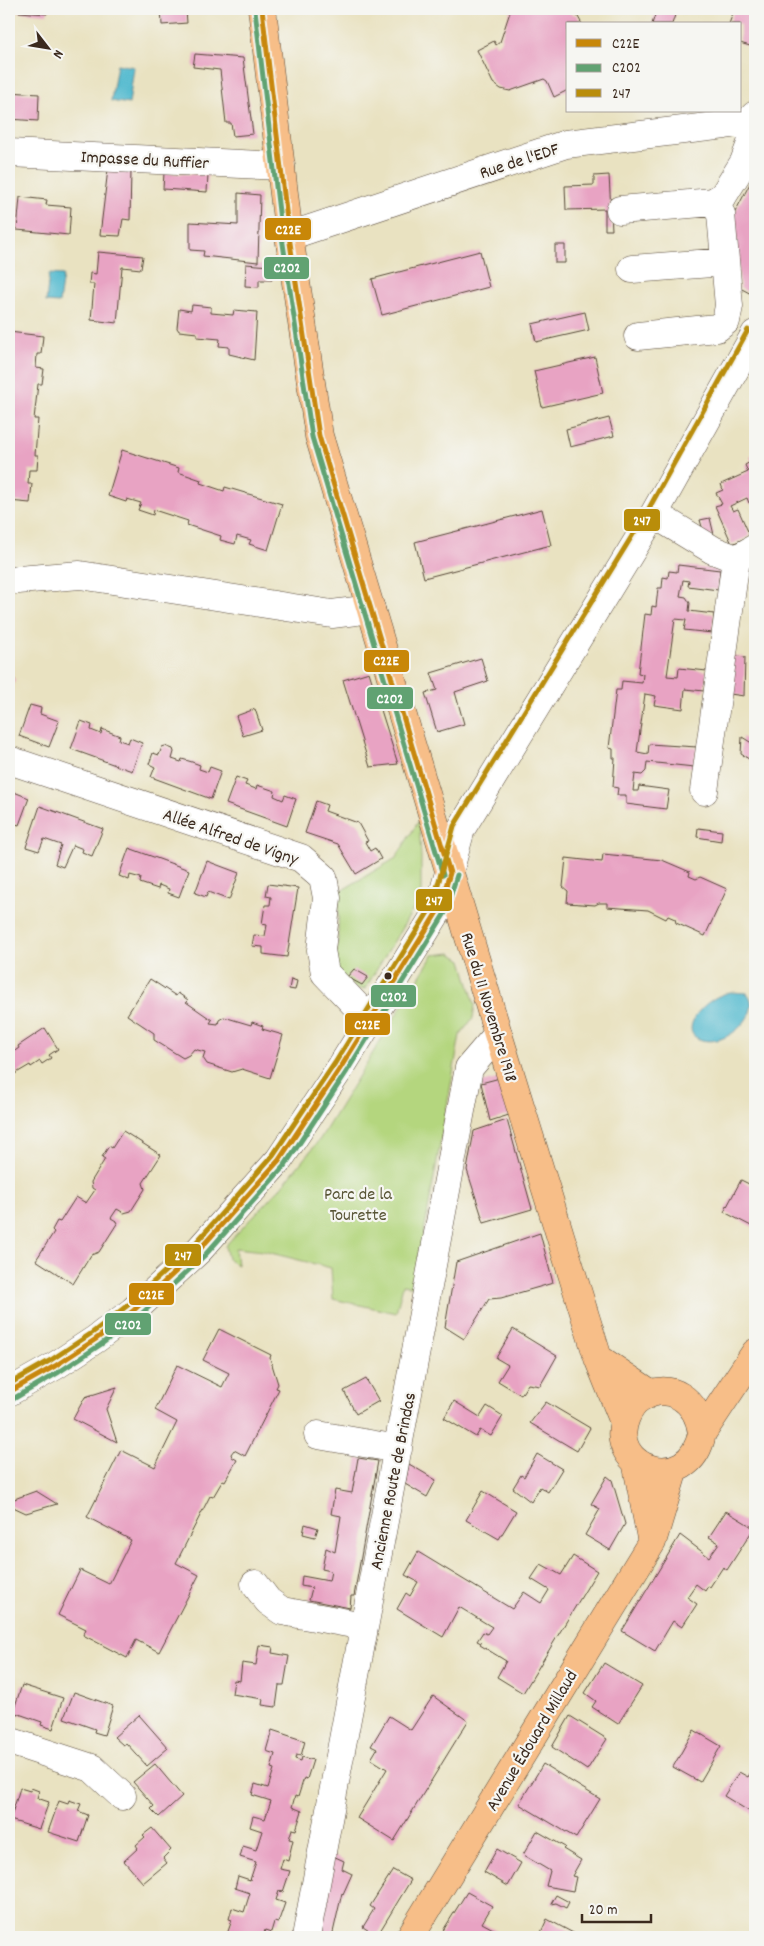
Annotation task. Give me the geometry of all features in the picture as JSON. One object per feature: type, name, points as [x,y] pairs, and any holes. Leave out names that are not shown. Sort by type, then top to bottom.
[{"type":"main road","name":"Rue du 11 Novembre 1918","points":[[262,9],[289,236],[319,436],[498,1034],[598,1358],[624,1422]]},
{"type":"main road","points":[[598,1358],[650,1393]]},
{"type":"main road","points":[[687,1400],[749,1364]]},
{"type":"main road","points":[[702,1433],[749,1364]]},
{"type":"main road","points":[[663,1391],[676,1394],[687,1400],[701,1420],[702,1433],[700,1445],[694,1456],[685,1464],[674,1469],[661,1471],[647,1468],[636,1461],[624,1443],[622,1432],[629,1409],[638,1400],[650,1393],[663,1391]]},
{"type":"main road","points":[[636,1461],[652,1542]]},
{"type":"main road","name":"Avenue Édouard Millaud","points":[[410,1937],[652,1542],[674,1469]]},
{"type":"street","points":[[620,210],[713,202],[723,196],[744,162],[752,141],[752,118]]},
{"type":"street","name":"Rue de l'EDF","points":[[289,236],[566,144],[752,118]]},
{"type":"street","name":"Impasse du Ruffier","points":[[9,153],[281,166]]},
{"type":"street","points":[[638,336],[717,328],[726,321],[729,306],[720,214],[713,202]]},
{"type":"street","points":[[632,269],[725,262]]},
{"type":"street","points":[[9,1392],[55,1366],[126,1316],[199,1250],[279,1160],[342,1067],[439,909],[462,829],[654,514],[755,334]]},
{"type":"street","points":[[654,514],[713,550],[746,554],[704,791]]},
{"type":"street","points":[[18,580],[80,575],[332,614],[371,609]]},
{"type":"street","name":"Allée Alfred de Vigny","points":[[9,760],[301,858],[323,877],[327,898],[321,950],[325,973],[370,1020]]},
{"type":"street","name":"Ancienne Route de Brindas","points":[[306,1937],[469,1068],[498,1034]]},
{"type":"street","points":[[318,1435],[398,1449]]},
{"type":"street","points":[[255,1584],[268,1601],[282,1611],[364,1626]]},
{"type":"street","points":[[9,1741],[92,1768],[122,1796]]},
{"type":"green space","points":[[419,820],[421,892],[414,908],[365,989],[356,989],[335,969],[339,892],[396,858]]},
{"type":"green space","name":"Parc de la Tourette","points":[[451,953],[462,960],[475,1005],[473,1018],[460,1035],[414,1287],[403,1285],[396,1313],[333,1299],[331,1268],[263,1251],[235,1248],[237,1265],[228,1259],[225,1246],[282,1186],[320,1139],[433,955]]},
{"type":"water","points":[[117,64],[134,67],[129,104],[111,101]]},
{"type":"water","points":[[49,274],[63,275],[59,303],[46,302]]},
{"type":"water","points":[[730,992],[747,993],[751,1000],[751,1009],[741,1026],[733,1033],[712,1041],[695,1037],[691,1027],[700,1010],[714,999]]},
{"type":"building","points":[[20,9],[48,9],[47,14],[19,12]]},
{"type":"building","points":[[161,9],[186,9],[187,23],[162,25]]},
{"type":"building","points":[[511,9],[568,9],[570,13],[577,15],[581,22],[566,22],[566,91],[554,97],[547,81],[544,79],[510,91],[501,89],[493,83],[477,50],[494,41],[496,45],[500,42]]},
{"type":"building","points":[[657,9],[677,9],[673,22],[653,22]]},
{"type":"building","points":[[719,9],[755,9],[755,31],[750,46],[742,44],[742,22],[730,22],[733,13]]},
{"type":"building","points":[[195,54],[243,58],[253,134],[233,136],[231,123],[226,123],[220,70],[193,67]]},
{"type":"building","points":[[9,92],[39,94],[38,121],[9,119]]},
{"type":"building","points":[[108,169],[131,170],[130,220],[123,219],[120,236],[100,235]]},
{"type":"building","points":[[164,173],[208,175],[207,192],[163,189]]},
{"type":"building","points":[[755,174],[755,296],[740,288],[734,214]]},
{"type":"building","points":[[609,175],[612,230],[605,230],[605,209],[566,210],[565,186],[594,185],[594,176]]},
{"type":"building","points":[[238,193],[260,195],[258,262],[203,256],[204,251],[190,250],[190,222],[238,225]]},
{"type":"building","points":[[20,197],[47,200],[46,205],[71,207],[69,235],[17,230]]},
{"type":"building","points":[[555,245],[565,245],[565,263],[555,263]]},
{"type":"building","points":[[480,251],[489,287],[382,315],[372,279]]},
{"type":"building","points":[[98,252],[143,256],[141,269],[122,267],[117,323],[91,320],[94,284],[89,284],[90,273],[96,274]]},
{"type":"building","points":[[246,264],[270,266],[272,280],[259,280],[259,287],[245,286]]},
{"type":"building","points":[[192,305],[211,307],[211,313],[233,315],[234,310],[257,312],[254,360],[229,354],[229,347],[219,346],[220,339],[197,337],[197,333],[179,331],[177,328],[179,309],[191,311]]},
{"type":"building","points":[[585,312],[589,330],[536,342],[532,324]]},
{"type":"building","points":[[9,332],[43,336],[41,354],[37,354],[36,368],[44,369],[42,384],[38,384],[34,419],[38,419],[35,455],[38,455],[37,470],[29,470],[28,484],[32,484],[30,503],[9,501]]},
{"type":"building","points":[[595,357],[603,393],[542,407],[534,371]]},
{"type":"building","points":[[609,418],[614,436],[570,447],[566,429]]},
{"type":"building","points":[[122,450],[179,468],[178,472],[201,480],[200,483],[224,491],[225,487],[282,504],[268,550],[249,544],[251,540],[237,536],[235,544],[220,540],[221,536],[187,525],[188,521],[154,510],[153,515],[138,510],[141,503],[127,499],[126,502],[108,496]]},
{"type":"building","points":[[755,455],[755,504],[749,503],[747,498],[730,506],[733,511],[738,509],[750,536],[732,544],[715,506],[722,504],[716,493],[723,490],[721,484],[748,472],[745,465],[752,461],[750,457]]},
{"type":"building","points":[[542,509],[551,545],[424,578],[415,542]]},
{"type":"building","points":[[710,518],[714,535],[705,537],[700,520]]},
{"type":"building","points":[[678,565],[720,570],[718,590],[688,586],[689,581],[683,580],[680,596],[686,597],[690,603],[689,611],[714,614],[712,633],[684,630],[686,620],[675,619],[667,676],[678,677],[679,668],[707,671],[704,691],[685,689],[683,709],[654,705],[656,696],[645,694],[637,752],[648,754],[649,744],[697,747],[694,767],[647,762],[646,771],[642,775],[635,774],[633,791],[638,791],[639,786],[669,790],[666,809],[626,804],[626,795],[617,795],[618,788],[613,787],[615,758],[613,758],[613,749],[609,748],[616,690],[621,690],[622,681],[642,683],[643,674],[638,673],[645,614],[651,615],[652,606],[656,607],[658,588],[662,588],[663,577],[668,578],[669,571],[677,572]]},
{"type":"building","points":[[728,655],[745,657],[744,696],[723,693]]},
{"type":"building","points":[[481,658],[488,681],[455,692],[464,724],[437,732],[425,693],[437,690],[431,673]]},
{"type":"building","points":[[369,672],[398,764],[370,767],[343,680]]},
{"type":"building","points":[[9,676],[15,679],[9,696]]},
{"type":"building","points":[[30,705],[41,708],[40,714],[59,721],[49,747],[19,736]]},
{"type":"building","points":[[255,709],[262,730],[243,736],[236,716]]},
{"type":"building","points":[[81,721],[92,725],[91,730],[101,734],[102,729],[120,736],[119,740],[128,743],[130,738],[142,743],[132,771],[71,749]]},
{"type":"building","points":[[742,737],[755,745],[755,763],[741,754]]},
{"type":"building","points":[[165,746],[173,749],[172,759],[181,762],[182,759],[192,762],[200,765],[199,769],[208,772],[210,767],[221,771],[211,799],[151,777],[155,767],[149,764],[153,753],[159,755],[162,747]]},
{"type":"building","points":[[236,777],[247,781],[245,785],[256,789],[257,785],[275,791],[274,796],[283,800],[285,795],[296,799],[287,826],[226,804]]},
{"type":"building","points":[[9,790],[29,798],[19,825],[9,822],[11,816],[9,816]]},
{"type":"building","points":[[316,801],[327,805],[325,811],[358,823],[368,841],[365,842],[370,851],[375,848],[381,859],[356,874],[338,844],[305,833]]},
{"type":"building","points":[[40,806],[103,829],[92,856],[82,852],[83,849],[73,845],[63,867],[55,864],[61,845],[44,839],[39,851],[26,847]]},
{"type":"building","points":[[698,828],[722,831],[721,841],[697,837]]},
{"type":"building","points":[[129,848],[189,870],[179,897],[168,893],[169,889],[159,885],[158,889],[140,883],[141,878],[130,875],[129,880],[119,876]]},
{"type":"building","points":[[603,854],[662,860],[690,872],[689,876],[696,879],[700,877],[727,889],[705,936],[676,923],[675,919],[668,916],[666,919],[648,910],[607,907],[607,903],[595,905],[567,903],[568,891],[563,887],[566,858],[602,862]]},
{"type":"building","points":[[207,861],[239,873],[229,900],[208,892],[206,897],[195,893]]},
{"type":"building","points":[[268,884],[298,888],[287,957],[263,954],[263,947],[252,946],[254,935],[265,936],[267,925],[262,924],[265,905],[270,905],[271,897],[266,896]]},
{"type":"building","points":[[354,969],[368,977],[362,985],[347,977]]},
{"type":"building","points":[[150,979],[176,996],[178,993],[188,1000],[186,1002],[212,1020],[210,1023],[218,1024],[219,1020],[224,1017],[251,1025],[252,1022],[263,1026],[262,1029],[283,1035],[270,1078],[242,1069],[232,1072],[207,1064],[203,1058],[205,1052],[194,1049],[183,1058],[154,1040],[154,1033],[127,1015]]},
{"type":"building","points":[[291,979],[297,981],[295,990],[289,989]]},
{"type":"building","points":[[45,1028],[58,1049],[49,1055],[51,1058],[42,1064],[40,1061],[13,1075],[9,1069],[9,1055],[19,1048],[18,1046]]},
{"type":"building","points":[[500,1078],[512,1114],[490,1121],[481,1083]]},
{"type":"building","points":[[507,1120],[532,1209],[484,1223],[467,1170],[474,1131]]},
{"type":"building","points":[[123,1131],[161,1155],[143,1183],[145,1189],[131,1211],[124,1213],[117,1209],[111,1218],[118,1222],[99,1252],[91,1255],[73,1284],[36,1260],[54,1232],[52,1230],[57,1221],[60,1222],[76,1197],[86,1203],[95,1190],[92,1188],[91,1182],[105,1159],[102,1157],[109,1146],[112,1148]]},
{"type":"building","points":[[741,1180],[755,1187],[755,1228],[724,1212]]},
{"type":"building","points":[[540,1233],[553,1283],[501,1298],[489,1299],[464,1339],[445,1327],[456,1262]]},
{"type":"building","points":[[219,1329],[271,1355],[270,1358],[278,1384],[276,1388],[279,1389],[245,1456],[234,1450],[231,1454],[237,1460],[213,1497],[210,1496],[176,1563],[199,1575],[159,1652],[136,1640],[127,1658],[83,1635],[86,1629],[58,1615],[80,1570],[109,1584],[131,1540],[87,1517],[121,1450],[155,1467],[177,1422],[155,1410],[177,1365],[222,1387],[229,1373],[203,1360]]},
{"type":"building","points":[[513,1329],[557,1356],[540,1386],[528,1384],[521,1395],[498,1381],[508,1365],[496,1358]]},
{"type":"building","points":[[366,1379],[379,1401],[356,1414],[344,1391]]},
{"type":"building","points":[[117,1387],[106,1409],[117,1442],[73,1419],[85,1397]]},
{"type":"building","points":[[454,1401],[480,1417],[487,1406],[503,1416],[491,1436],[480,1430],[476,1437],[444,1418]]},
{"type":"building","points":[[546,1402],[590,1428],[577,1451],[530,1423]]},
{"type":"building","points":[[537,1454],[562,1469],[548,1492],[540,1487],[531,1502],[513,1488],[521,1475],[524,1477]]},
{"type":"building","points":[[358,1458],[378,1461],[354,1596],[351,1596],[350,1608],[309,1600],[312,1588],[301,1586],[302,1576],[329,1581],[331,1571],[322,1569],[326,1548],[335,1552],[341,1516],[331,1514],[335,1490],[352,1493]]},
{"type":"building","points":[[409,1464],[436,1480],[427,1497],[405,1484]]},
{"type":"building","points":[[607,1476],[612,1480],[625,1524],[610,1550],[585,1535],[600,1509],[591,1504]]},
{"type":"building","points":[[36,1491],[57,1504],[26,1513],[9,1505],[9,1501]]},
{"type":"building","points":[[483,1491],[516,1511],[499,1539],[466,1520]]},
{"type":"building","points":[[726,1511],[754,1528],[727,1570],[723,1567],[710,1587],[708,1586],[705,1591],[696,1584],[687,1597],[697,1604],[682,1627],[673,1621],[655,1651],[622,1631],[680,1535],[709,1557],[719,1543],[709,1537]]},
{"type":"building","points":[[305,1524],[318,1528],[315,1537],[303,1534]]},
{"type":"building","points":[[418,1552],[512,1609],[524,1592],[541,1603],[549,1590],[531,1579],[541,1564],[561,1575],[573,1556],[597,1571],[523,1693],[497,1677],[506,1661],[480,1645],[481,1643],[477,1641],[483,1632],[487,1634],[492,1627],[459,1607],[443,1637],[397,1609],[406,1593],[410,1596],[418,1582],[405,1575]]},
{"type":"building","points":[[259,1645],[273,1647],[272,1653],[289,1656],[284,1685],[279,1685],[276,1707],[262,1705],[263,1699],[232,1694],[234,1680],[240,1681],[242,1663],[256,1665]]},
{"type":"building","points":[[604,1663],[642,1686],[618,1724],[592,1707],[596,1701],[585,1693]]},
{"type":"building","points":[[22,1685],[63,1698],[53,1729],[41,1725],[42,1722],[13,1712]]},
{"type":"building","points":[[74,1692],[113,1706],[104,1735],[94,1732],[95,1729],[64,1718]]},
{"type":"building","points":[[433,1696],[468,1721],[394,1841],[357,1818],[387,1769],[371,1759],[377,1749],[371,1746],[389,1716],[411,1730]]},
{"type":"building","points":[[139,1715],[168,1748],[147,1766],[126,1743],[123,1745],[114,1737]]},
{"type":"building","points":[[570,1716],[607,1739],[587,1770],[552,1747]]},
{"type":"building","points":[[272,1730],[305,1741],[301,1756],[296,1755],[295,1759],[301,1761],[302,1757],[313,1760],[307,1779],[304,1778],[298,1797],[295,1796],[292,1807],[302,1811],[296,1830],[292,1829],[289,1839],[293,1840],[288,1861],[283,1859],[280,1869],[290,1871],[283,1892],[279,1891],[276,1900],[285,1903],[278,1923],[274,1922],[271,1932],[265,1930],[263,1937],[226,1937],[232,1920],[229,1919],[232,1908],[244,1912],[250,1893],[235,1888],[238,1876],[250,1880],[256,1862],[240,1857],[243,1846],[256,1850],[262,1831],[250,1827],[253,1816],[265,1819],[271,1801],[252,1795],[255,1784],[268,1788],[274,1769],[271,1768],[275,1754],[266,1751]]},
{"type":"building","points":[[694,1730],[721,1746],[700,1782],[673,1767]]},
{"type":"building","points":[[155,1764],[182,1796],[159,1817],[151,1809],[154,1806],[133,1782]]},
{"type":"building","points":[[543,1764],[600,1799],[576,1838],[519,1804]]},
{"type":"building","points":[[739,1772],[748,1777],[751,1772],[755,1774],[755,1815],[724,1796]]},
{"type":"building","points":[[20,1788],[30,1791],[31,1788],[39,1791],[37,1798],[49,1802],[39,1829],[10,1820]]},
{"type":"building","points":[[69,1800],[81,1804],[78,1811],[88,1815],[79,1842],[48,1832],[59,1801],[68,1804]]},
{"type":"building","points":[[152,1828],[171,1850],[163,1858],[167,1863],[143,1883],[124,1861],[138,1848],[136,1845],[145,1837],[143,1835]]},
{"type":"building","points":[[537,1831],[565,1847],[563,1849],[581,1860],[572,1876],[576,1877],[573,1891],[546,1886],[550,1871],[523,1855]]},
{"type":"building","points":[[497,1849],[521,1863],[508,1886],[484,1872]]},
{"type":"building","points":[[331,1855],[344,1861],[342,1869],[352,1874],[342,1893],[332,1937],[315,1937]]},
{"type":"building","points":[[393,1870],[411,1880],[377,1936],[363,1927],[374,1909],[370,1906]]},
{"type":"building","points":[[467,1892],[492,1906],[482,1923],[508,1937],[439,1937]]},
{"type":"building","points":[[556,1895],[569,1902],[566,1908],[556,1903],[551,1904]]},
{"type":"building","points":[[547,1919],[577,1935],[576,1937],[539,1937]]},
{"type":"transit line","name":"C22E","points":[[262,9],[289,236],[319,436],[450,873]]},
{"type":"transit line","name":"C202","points":[[255,10],[282,237],[312,437],[443,875]]},
{"type":"transit line","name":"247","points":[[9,1384],[51,1360],[92,1333],[128,1305],[194,1245],[273,1155],[335,1063],[432,906],[454,826],[648,510],[748,330]]},
{"type":"transit line","name":"C22E","points":[[9,1392],[55,1366],[96,1339],[133,1311],[199,1250],[279,1160],[341,1067],[439,909],[450,873]]},
{"type":"transit line","name":"C202","points":[[13,1399],[59,1372],[138,1317],[205,1255],[285,1165],[347,1071],[445,913],[457,875]]}]
